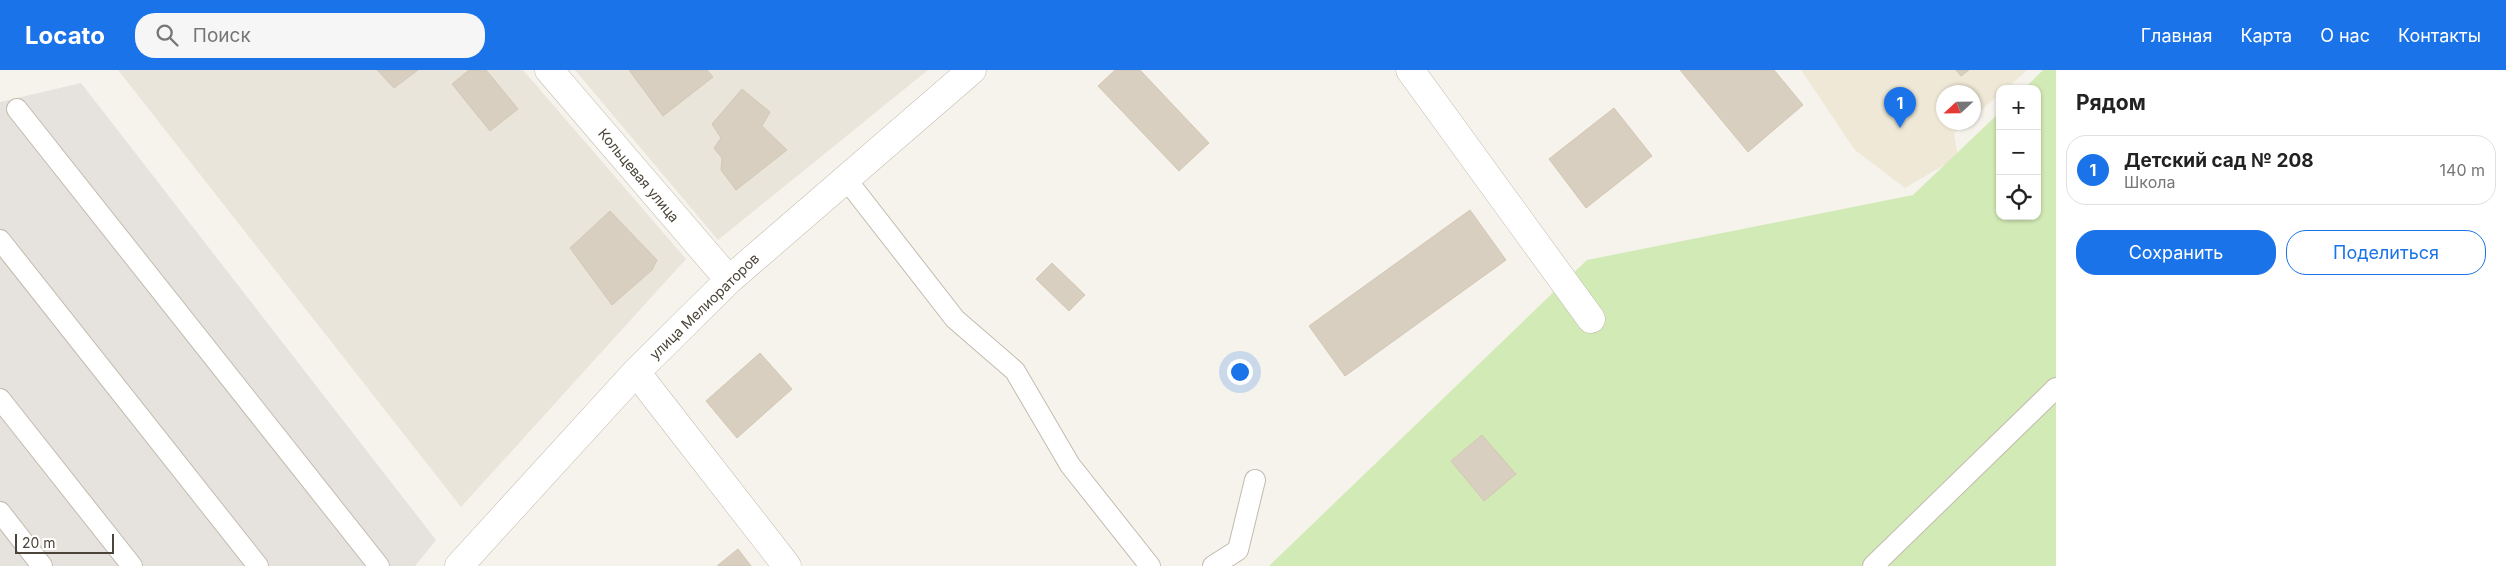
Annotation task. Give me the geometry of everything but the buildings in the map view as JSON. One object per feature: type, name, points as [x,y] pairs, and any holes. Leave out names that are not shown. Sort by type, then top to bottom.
[{"type":"street","name":"Кольцевая улица","points":[[550,70],[729,280]]},
{"type":"street","name":"улица Мелиораторов","points":[[459,566],[636,372],[729,280],[972,70]]},
{"type":"street","points":[[1410,70],[1591,318]]},
{"type":"street","points":[[636,372],[787,566]]},
{"type":"lane","points":[[17,109],[379,566]]},
{"type":"lane","points":[[846,179],[955,319],[1015,371],[1070,465],[1150,566]]},
{"type":"lane","points":[[0,240],[258,566]]},
{"type":"lane","points":[[1873,566],[2056,388]]},
{"type":"lane","points":[[0,399],[132,566]]},
{"type":"lane","points":[[1213,566],[1238,550],[1255,480]]},
{"type":"lane","points":[[0,512],[42,566]]},
{"type":"shaded area","points":[[118,70],[523,70],[686,259],[461,507]]},
{"type":"shaded area","points":[[575,70],[928,70],[718,240]]},
{"type":"shaded area","points":[[1801,70],[2027,70],[2010,85],[1996,85],[1996,97],[1981,110],[1981,85],[1936,85],[1936,130],[1958,130],[1954,133],[1958,157],[1905,188],[1855,150]]},
{"type":"shaded area","points":[[81,83],[436,540],[415,566],[0,566],[0,102]]},
{"type":"green space","points":[[2043,70],[2056,70],[2056,566],[1269,566],[1587,260],[1913,195],[1996,116],[1996,220],[2041,220],[2041,85],[2028,85]]},
{"type":"place","name":"Детский сад № 208","points":[[1900,128]]}]
